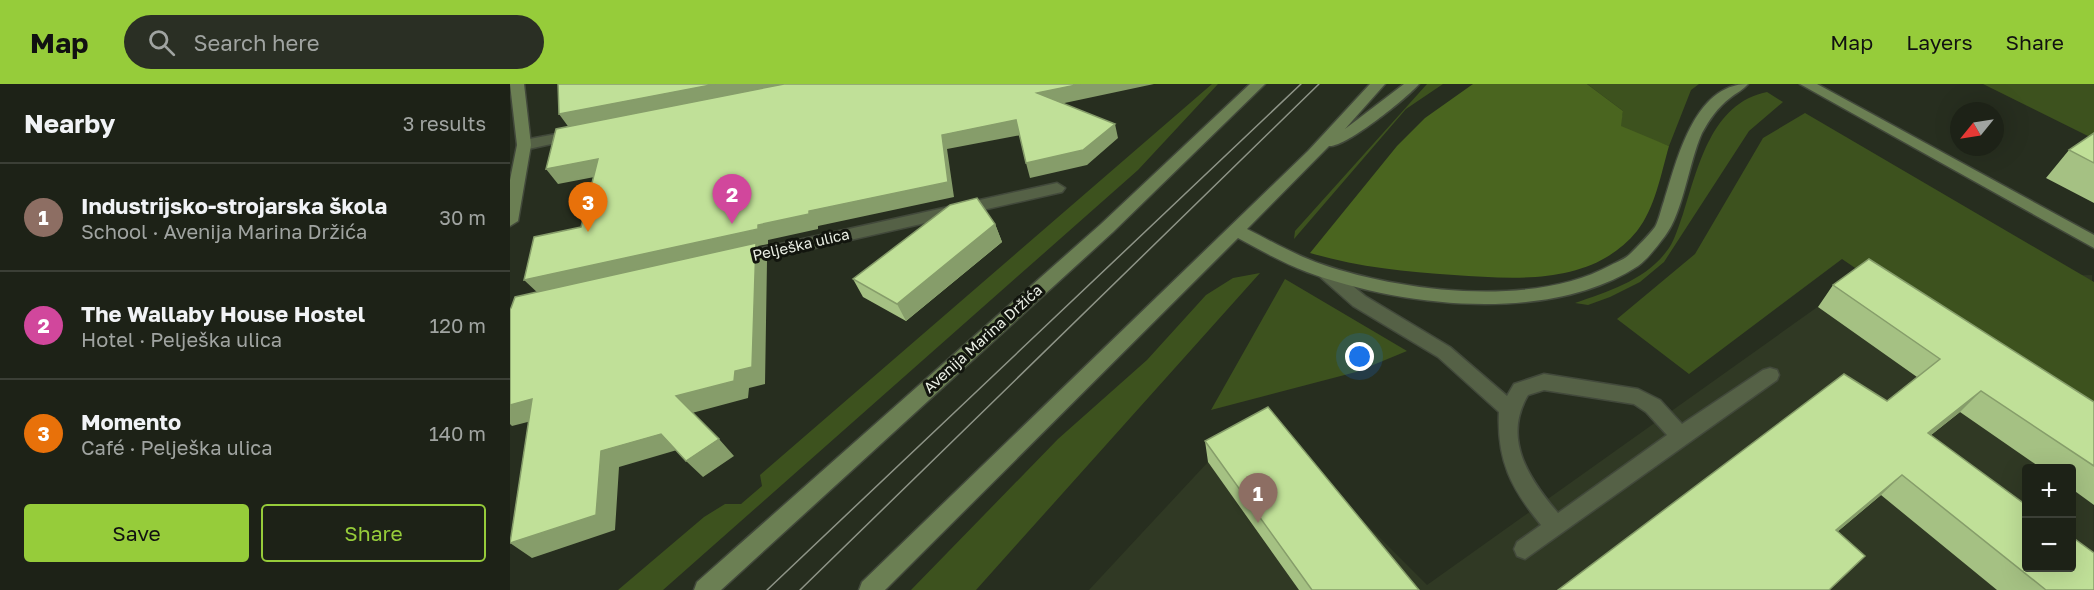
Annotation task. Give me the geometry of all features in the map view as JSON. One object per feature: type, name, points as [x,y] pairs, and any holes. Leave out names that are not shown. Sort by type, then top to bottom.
[{"type":"main road","points":[[510,221],[524,145],[518,84]]},
{"type":"main road","name":"Avenija Marina Držića","points":[[705,590],[1107,228],[1258,84]]},
{"type":"main road","points":[[870,590],[1313,154],[1378,84]]},
{"type":"main road","points":[[1313,154],[1359,126],[1412,84]]},
{"type":"main road","points":[[1236,230],[1290,258],[1325,272],[1385,286],[1438,293],[1531,296],[1582,286],[1614,274],[1636,258],[1656,237],[1662,228],[1695,130],[1710,106],[1741,84]]},
{"type":"main road","points":[[1807,84],[2094,242]]},
{"type":"street","points":[[524,145],[592,132]]},
{"type":"street","name":"Pelješka ulica","points":[[725,262],[1057,188]]},
{"type":"street","points":[[1325,272],[1359,301],[1444,352],[1509,409]]},
{"type":"street","points":[[1525,549],[1680,436],[1770,375]]},
{"type":"street","points":[[1556,527],[1521,485],[1512,464],[1506,438],[1509,409],[1521,389],[1544,382],[1638,397],[1653,406],[1680,436]]},
{"type":"shaded area","points":[[2092,275],[2094,590],[1089,590],[1208,462],[1270,428],[1427,585],[1854,281]]},
{"type":"green space","points":[[1212,84],[1218,84],[1138,170],[663,590],[618,590],[704,517],[725,504],[741,504],[762,486],[760,475]]},
{"type":"green space","points":[[1427,84],[1443,84],[1406,109],[1294,239],[1295,231]]},
{"type":"green space","points":[[1473,84],[1587,84],[1623,111],[1621,126],[1669,146],[1653,201],[1637,231],[1619,249],[1598,262],[1576,270],[1528,277],[1503,278],[1436,274],[1346,262],[1310,253],[1397,146],[1425,118]]},
{"type":"green space","points":[[1587,84],[1699,84],[1691,90],[1669,146],[1620,126],[1623,111]]},
{"type":"green space","points":[[1983,84],[2094,84],[2094,139]]},
{"type":"green space","points":[[1767,92],[1783,102],[1749,131],[1664,262],[1640,282],[1610,297],[1588,305],[1575,303],[1626,283],[1660,259],[1673,240],[1701,158],[1720,123],[1732,109],[1748,99]]},
{"type":"green space","points":[[1805,113],[2094,282],[2094,431],[1842,259],[1689,374],[1617,319],[1695,254],[1763,138]]},
{"type":"green space","points":[[1260,273],[976,590],[911,590],[1058,439],[1147,360],[1206,295],[1233,278]]},
{"type":"green space","points":[[1285,279],[1407,351],[1356,372],[1211,410]]},
{"type":"building","points":[[558,84],[716,84],[559,114]]},
{"type":"building","points":[[784,84],[1081,84],[1037,93],[1115,124],[1083,150],[1026,163],[1016,120],[942,135],[948,182],[809,211],[809,214],[758,225],[758,229],[524,280],[534,237],[581,227],[598,159],[546,169],[556,129]]},
{"type":"building","points":[[2094,133],[2094,163],[2069,150]]},
{"type":"building","points":[[977,198],[995,224],[897,304],[853,279],[950,205]]},
{"type":"building","points":[[756,243],[752,367],[735,371],[734,381],[676,396],[719,439],[686,461],[661,434],[601,451],[596,515],[510,543],[532,399],[510,405],[510,309],[515,297]]},
{"type":"building","points":[[1869,259],[2094,402],[2094,466],[1981,391],[1928,433],[2022,502],[2022,571],[1902,475],[1836,530],[1865,556],[1829,590],[1558,590],[1844,374],[1887,401],[1940,359],[1833,285]]},
{"type":"building","points":[[1268,407],[1419,590],[1312,590],[1205,441]]},
{"type":"building","points":[[2076,540],[2094,553],[2094,590],[2046,590],[2023,572],[2076,572]]},
{"type":"tram line","points":[[767,590],[1301,84]]},
{"type":"tram line","points":[[800,590],[1319,84]]},
{"type":"place","name":"The Wallaby House Hostel","points":[[732,224]]},
{"type":"place","name":"Momento","points":[[588,232]]},
{"type":"place","name":"Industrijsko-strojarska škola","points":[[1258,523]]}]
